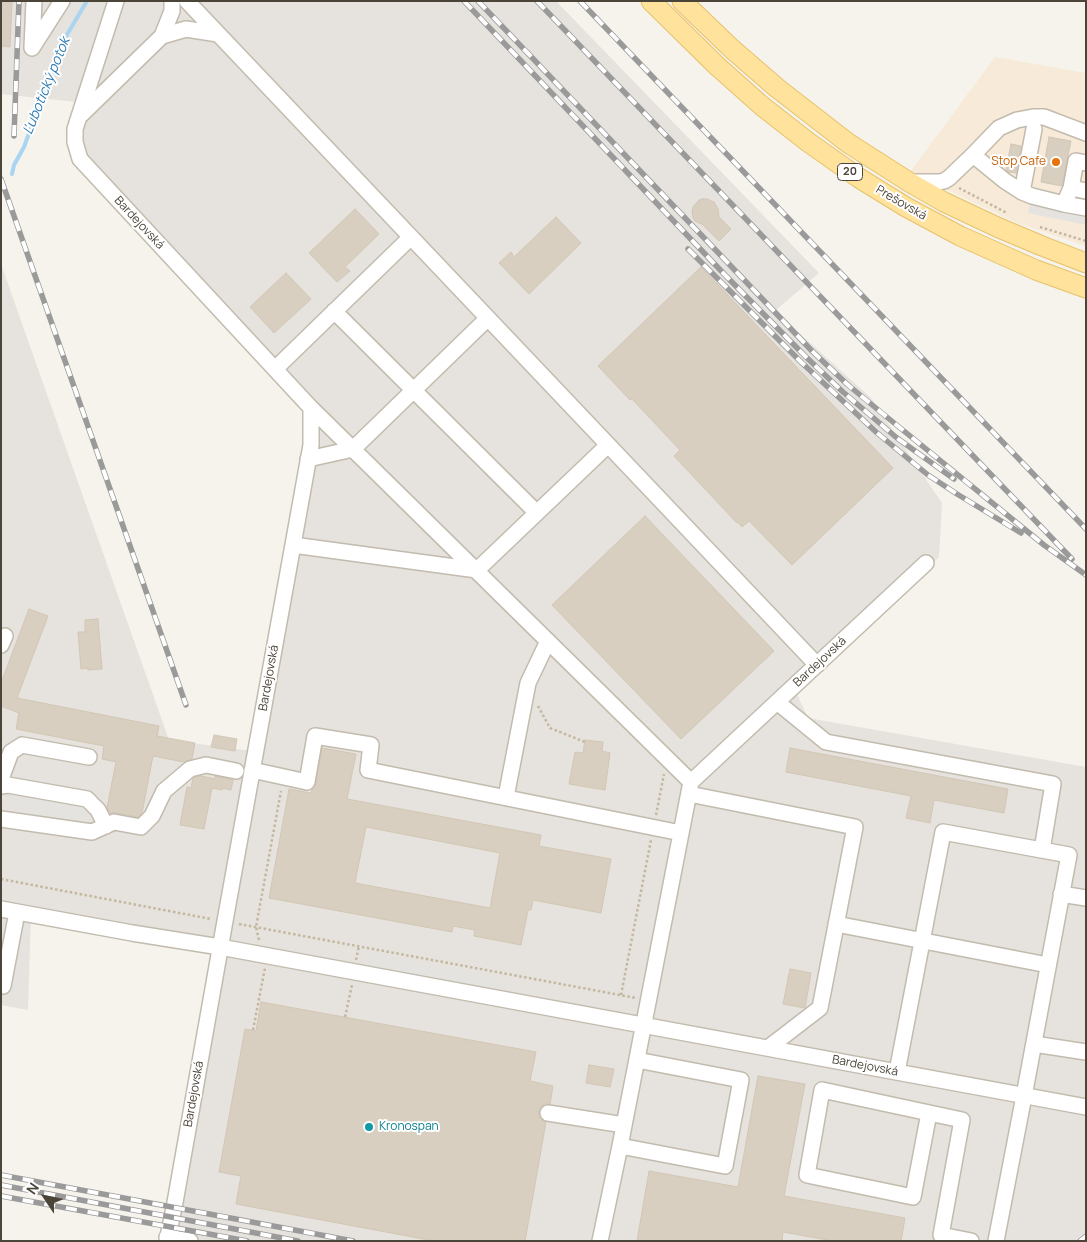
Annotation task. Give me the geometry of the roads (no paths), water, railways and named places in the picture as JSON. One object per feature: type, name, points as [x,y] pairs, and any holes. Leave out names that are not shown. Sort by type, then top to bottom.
[{"type":"main road","name":"Prešovská","points":[[650,1],[717,66],[762,106],[859,178],[906,207],[960,236],[1036,270],[1086,288]]},
{"type":"main road","name":"Prešovská","points":[[682,1],[732,49],[848,143],[909,182],[951,205],[997,227],[1086,263]]},
{"type":"street","points":[[34,1],[32,48],[62,1]]},
{"type":"street","name":"Bardejovská","points":[[116,1],[75,130],[75,142],[80,159],[311,408],[667,758],[690,788],[777,702],[926,562]]},
{"type":"street","points":[[79,117],[162,36],[172,11],[172,1]]},
{"type":"street","points":[[187,1],[816,665]]},
{"type":"street","points":[[162,36],[186,29],[218,34]]},
{"type":"street","points":[[909,182],[944,181],[999,128],[1017,120],[1044,116],[1086,133]]},
{"type":"street","points":[[1022,192],[1034,130]]},
{"type":"street","points":[[973,155],[1005,182],[1022,192],[1086,208]]},
{"type":"street","points":[[1064,204],[1076,180],[1076,161],[1086,163]]},
{"type":"street","points":[[1076,180],[1086,191]]},
{"type":"street","points":[[275,369],[411,238]]},
{"type":"street","points":[[334,311],[537,513]]},
{"type":"street","points":[[308,459],[353,449],[488,318]]},
{"type":"street","name":"Bardejovská","points":[[167,1239],[311,445],[311,408]]},
{"type":"street","points":[[293,545],[476,570],[608,445]]},
{"type":"street","points":[[506,798],[528,683],[548,641]]},
{"type":"street","points":[[777,702],[826,742],[1053,784],[1042,850]]},
{"type":"street","points":[[252,770],[307,782],[315,736],[371,745],[368,770],[681,832]]},
{"type":"street","points":[[1,780],[11,752],[22,745],[89,757]]},
{"type":"street","points":[[1,819],[92,832],[114,822],[141,826],[152,816],[164,791],[190,769],[206,765],[236,771]]},
{"type":"street","points":[[1,786],[8,785],[87,799],[98,810],[106,826]]},
{"type":"street","points":[[600,1241],[690,788],[855,826],[820,1008],[768,1048]]},
{"type":"street","points":[[897,1072],[943,832],[1068,855],[996,1241]]},
{"type":"street","points":[[1061,894],[1086,898]]},
{"type":"street","name":"Bardejovská","points":[[1,909],[220,947],[1086,1107]]},
{"type":"street","points":[[3,986],[7,934],[17,912]]},
{"type":"street","points":[[836,924],[1048,965]]},
{"type":"street","points":[[1034,1044],[1086,1052]]},
{"type":"street","points":[[620,1146],[725,1166],[727,1157],[741,1080],[637,1060]]},
{"type":"street","points":[[929,1113],[912,1197],[807,1175],[822,1090],[962,1120],[941,1235],[971,1241]]},
{"type":"street","points":[[548,1113],[624,1124]]},
{"type":"street","points":[[167,1239],[190,1241]]},
{"type":"waterway","name":"Ľubotický potok","points":[[12,174],[14,165],[24,147],[62,43],[87,1]]},
{"type":"railway","points":[[14,136],[19,1]]},
{"type":"railway","points":[[464,1],[726,276],[806,357],[843,392],[897,438],[954,479]]},
{"type":"railway","points":[[478,1],[812,351],[848,385],[1044,545],[1086,575]]},
{"type":"railway","points":[[537,1],[1072,559]]},
{"type":"railway","points":[[580,1],[1086,529]]},
{"type":"railway","points":[[1,179],[186,705]]},
{"type":"railway","points":[[688,249],[801,362],[876,432],[928,475],[1021,533]]},
{"type":"railway","points":[[1,1175],[353,1241]]},
{"type":"railway","points":[[1,1185],[298,1241]]},
{"type":"railway","points":[[1,1196],[247,1241]]},
{"type":"railway","points":[[1080,1241],[1086,1236]]},
{"type":"place","name":"Stop Cafe","points":[[1056,162]]},
{"type":"place","name":"Kronospan","points":[[369,1127]]}]
